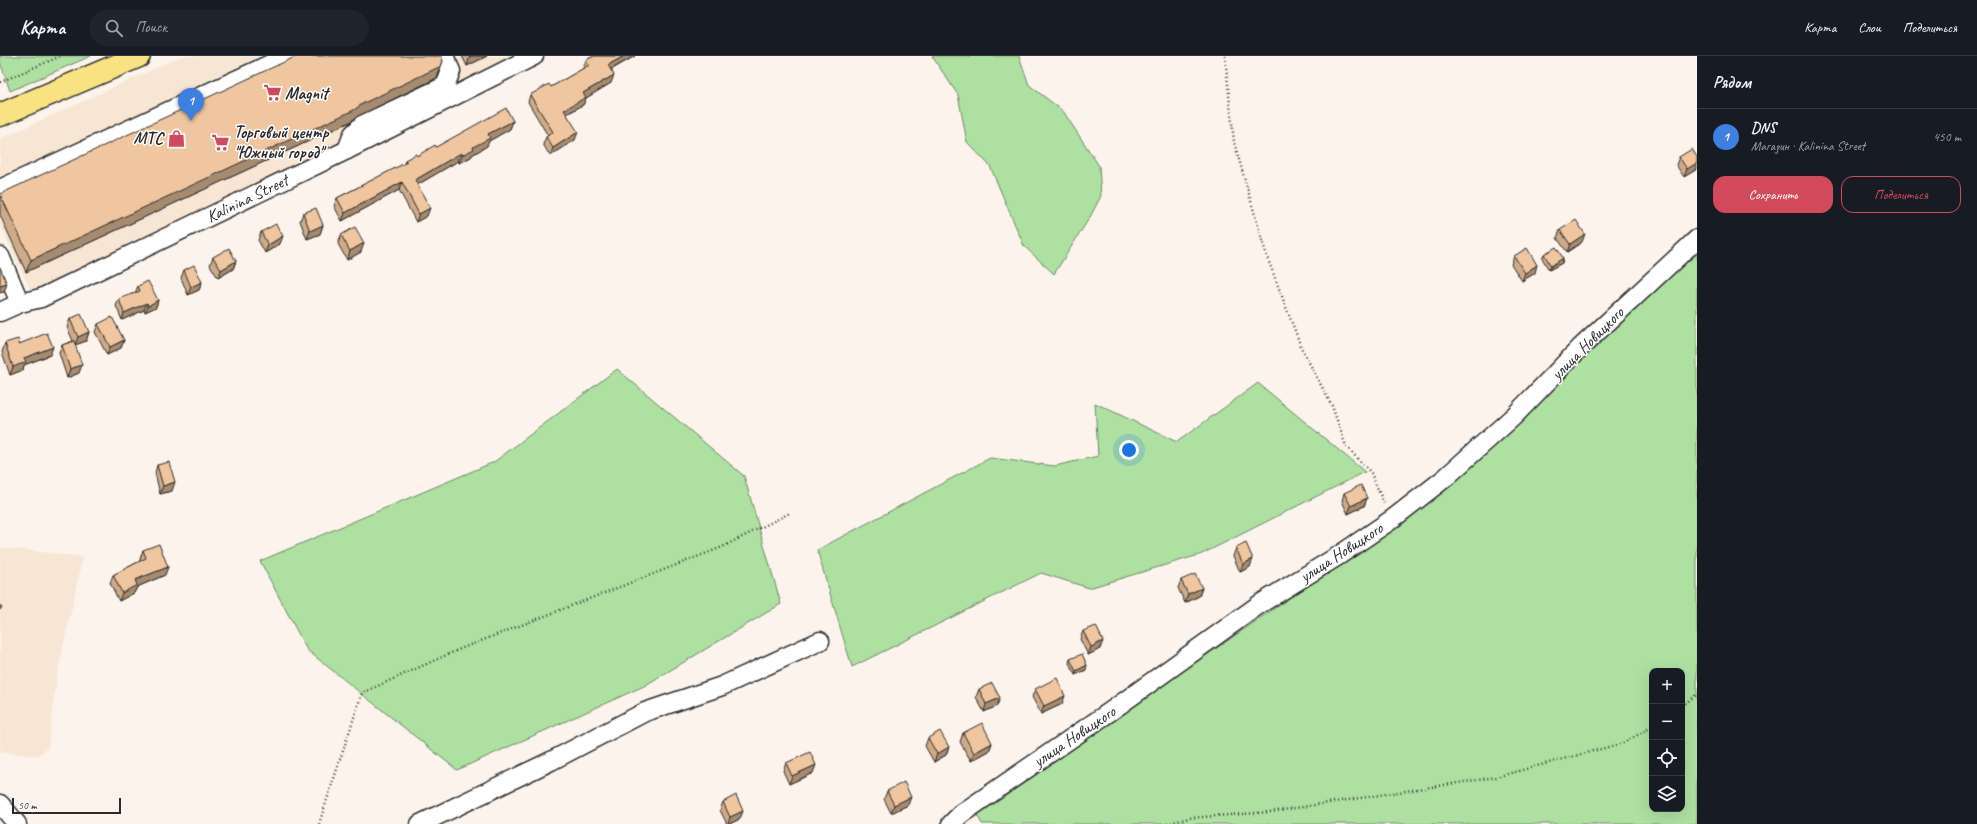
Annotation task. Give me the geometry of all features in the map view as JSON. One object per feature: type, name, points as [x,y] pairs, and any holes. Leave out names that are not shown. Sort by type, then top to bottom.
[{"type":"main road","points":[[0,115],[139,56]]},
{"type":"street","points":[[0,189],[279,60],[284,56]]},
{"type":"street","points":[[347,150],[353,134],[362,125],[445,86],[451,71],[444,56]]},
{"type":"street","name":"Kalinina Street","points":[[0,312],[20,303],[41,298],[347,150],[534,56]]},
{"type":"street","name":"улица Новицкого","points":[[951,824],[968,809],[1110,711],[1260,604],[1338,556],[1391,520],[1446,478],[1514,416],[1581,348],[1697,239]]},
{"type":"street","points":[[0,256],[20,303]]},
{"type":"street","points":[[420,824],[551,761],[645,712],[722,686],[820,641]]},
{"type":"street","points":[[0,804],[17,824]]},
{"type":"path","points":[[0,82],[62,56]]},
{"type":"path","points":[[1225,56],[1234,142],[1267,257],[1302,349],[1332,406],[1346,446],[1371,473],[1391,520]]},
{"type":"path","points":[[319,824],[362,693],[460,649],[720,548],[790,513]]},
{"type":"path","points":[[1684,704],[1697,694]]},
{"type":"path","points":[[1167,824],[1188,818],[1270,812],[1496,777],[1623,743],[1649,729]]},
{"type":"shaded area","points":[[182,56],[525,56],[31,292],[0,225],[0,139]]},
{"type":"shaded area","points":[[0,547],[83,557],[57,676],[48,748],[37,756],[0,752]]},
{"type":"green space","points":[[0,56],[91,56],[10,91],[0,62]]},
{"type":"green space","points":[[932,56],[1019,56],[1029,85],[1063,111],[1099,166],[1101,196],[1090,217],[1054,274],[1024,246],[990,166],[967,142],[958,95]]},
{"type":"green space","points":[[1697,254],[1697,824],[982,824],[976,813],[1415,512],[1653,289]]},
{"type":"green space","points":[[617,369],[744,476],[781,604],[644,686],[457,770],[307,650],[260,561],[494,462]]},
{"type":"green space","points":[[1258,383],[1365,472],[1202,554],[1089,588],[1041,573],[852,667],[817,550],[990,458],[1055,466],[1098,456],[1095,403],[1177,442]]},
{"type":"building","name":"Торговый центр \"Южный город\"","points":[[297,56],[441,56],[443,61],[441,66],[362,104],[354,110],[31,260],[0,194]]},
{"type":"building","points":[[594,56],[624,56],[608,65],[614,75],[583,93],[586,97],[564,110],[578,132],[553,148],[546,137],[553,132],[530,95],[549,84],[551,87],[589,65],[586,60]]},
{"type":"building","points":[[506,108],[513,121],[488,134],[490,138],[473,147],[474,149],[462,155],[461,153],[415,180],[430,208],[419,214],[402,182],[345,213],[337,198],[407,162],[405,160],[416,154],[417,156],[435,145],[436,147]]},
{"type":"building","points":[[1692,149],[1697,157],[1697,163],[1687,169],[1679,157]]},
{"type":"building","points":[[316,208],[323,225],[310,231],[303,213]]},
{"type":"building","points":[[1576,220],[1585,234],[1570,244],[1560,230]]},
{"type":"building","points":[[276,224],[283,236],[268,245],[261,232]]},
{"type":"building","points":[[355,227],[364,243],[350,251],[341,235]]},
{"type":"building","points":[[1556,247],[1563,258],[1551,266],[1544,254]]},
{"type":"building","points":[[229,248],[236,261],[221,270],[213,257]]},
{"type":"building","points":[[1527,248],[1537,265],[1525,273],[1514,256]]},
{"type":"building","points":[[194,265],[202,282],[191,287],[184,270]]},
{"type":"building","points":[[0,267],[7,284],[0,286]]},
{"type":"building","points":[[148,281],[158,300],[148,306],[147,303],[124,313],[119,299],[140,291],[138,286]]},
{"type":"building","points":[[81,314],[89,332],[78,337],[70,319]]},
{"type":"building","points":[[112,317],[124,340],[110,347],[98,324]]},
{"type":"building","points":[[47,333],[53,347],[24,358],[26,362],[13,367],[5,343],[18,339],[19,344]]},
{"type":"building","points":[[74,341],[82,365],[70,369],[62,345]]},
{"type":"building","points":[[169,462],[175,482],[163,486],[157,465]]},
{"type":"building","points":[[1361,485],[1367,498],[1351,506],[1344,493]]},
{"type":"building","points":[[1246,543],[1253,559],[1243,564],[1236,548]]},
{"type":"building","points":[[159,544],[168,567],[135,580],[137,585],[122,593],[113,575],[146,558],[143,550]]},
{"type":"building","points":[[1195,574],[1202,588],[1188,594],[1181,580]]},
{"type":"building","points":[[1096,626],[1103,641],[1091,647],[1083,631]]},
{"type":"building","points":[[1082,654],[1087,665],[1076,671],[1070,659]]},
{"type":"building","points":[[1057,678],[1065,696],[1044,706],[1035,689]]},
{"type":"building","points":[[992,683],[1000,698],[986,704],[979,689]]},
{"type":"building","points":[[982,723],[992,743],[974,753],[963,733]]},
{"type":"building","points":[[940,731],[949,747],[937,754],[928,738]]},
{"type":"building","points":[[810,752],[816,765],[792,776],[786,763]]},
{"type":"building","points":[[904,782],[911,797],[894,805],[887,791]]},
{"type":"building","points":[[736,795],[743,811],[730,817],[723,802]]},
{"type":"place","name":"Magnit","points":[[272,93]]},
{"type":"place","name":"DNS","points":[[191,121]]},
{"type":"place","name":"МТС","points":[[176,138]]},
{"type":"place","name":"Торговый центр \"Южный город\"","points":[[221,142]]}]
